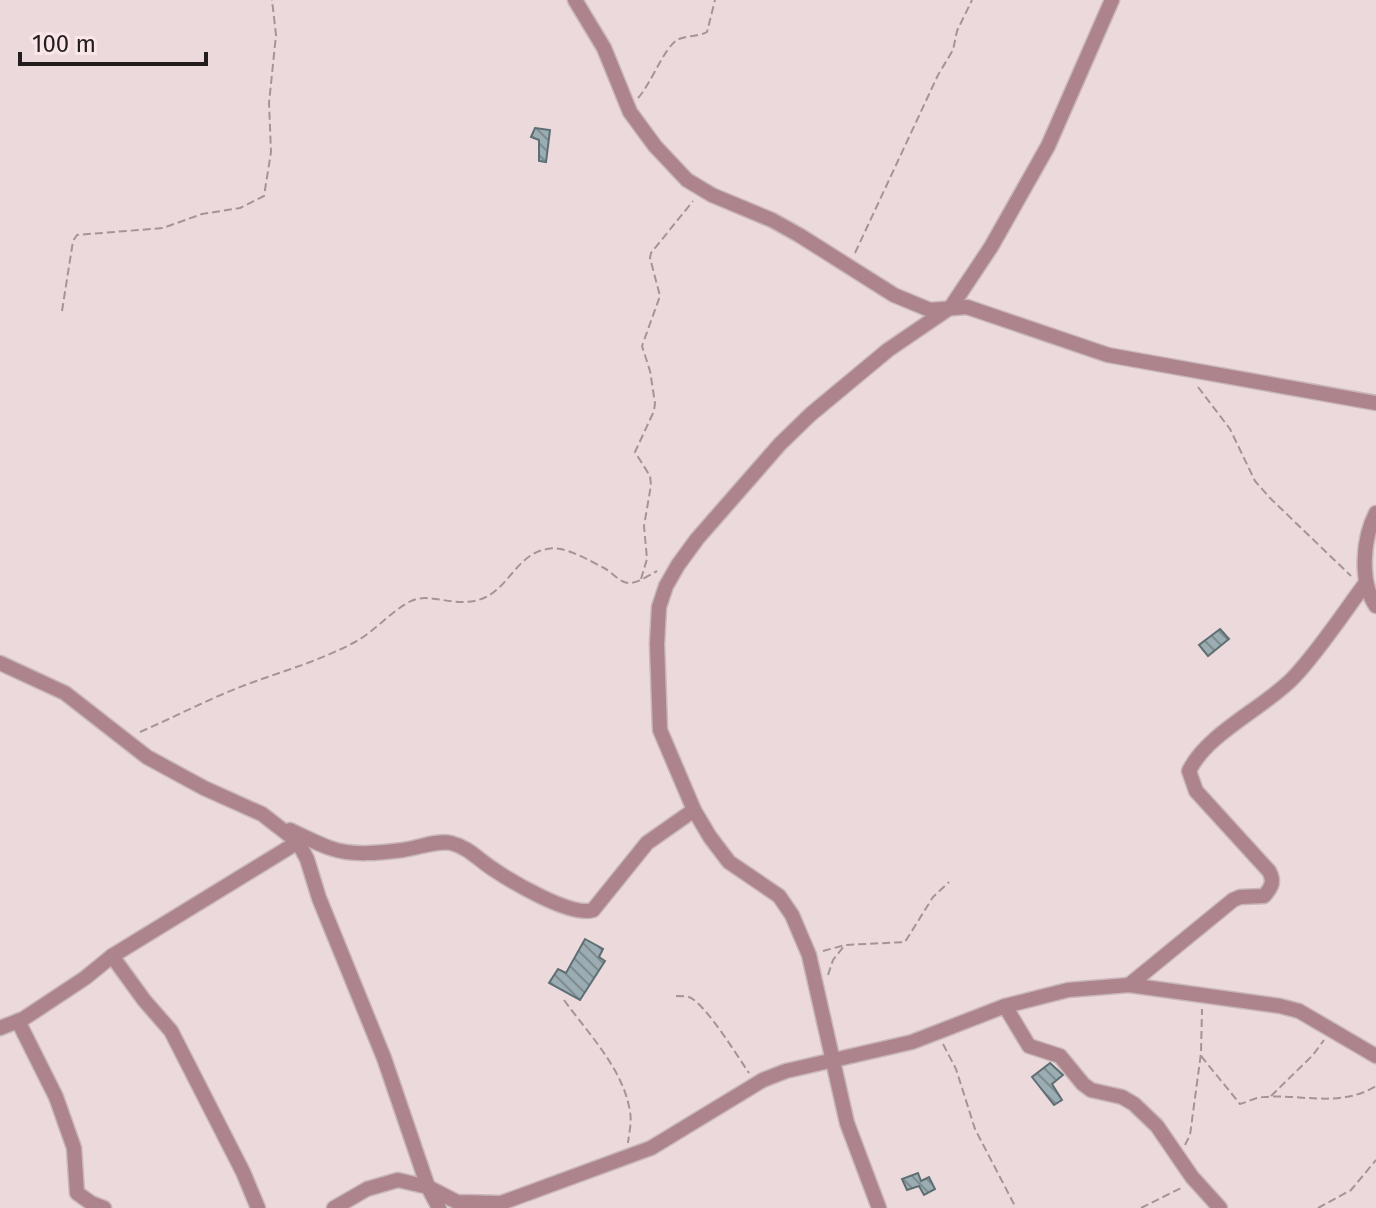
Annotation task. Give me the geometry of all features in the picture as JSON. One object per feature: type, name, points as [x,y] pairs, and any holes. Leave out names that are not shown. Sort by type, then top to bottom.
[{"type":"street","points":[[575,0],[604,48],[640,128],[687,180],[701,190],[772,220],[915,306],[930,310],[967,307],[1108,355],[1376,403]]},
{"type":"street","points":[[879,1208],[847,1123],[809,955],[787,906],[779,896],[729,862],[694,810],[660,730],[657,711],[659,607],[678,565],[706,528],[811,414],[888,350],[951,307],[991,247],[1048,146],[1112,0]]},
{"type":"street","points":[[1129,985],[1233,900],[1264,896],[1270,889],[1269,871],[1196,791],[1189,771],[1193,762],[1214,742],[1293,678],[1363,587],[1368,528],[1376,513]]},
{"type":"street","points":[[1363,587],[1376,606]]},
{"type":"street","points":[[0,663],[65,693],[166,769],[283,827],[340,851],[397,851],[450,843],[468,850],[506,878],[580,911],[593,910],[647,843],[694,810]]},
{"type":"street","points":[[283,827],[298,842],[307,859],[334,939],[384,1058],[428,1187],[439,1208]]},
{"type":"street","points":[[0,1028],[18,1021],[85,978],[112,956],[298,842]]},
{"type":"street","points":[[112,956],[171,1031],[258,1208]]},
{"type":"street","points":[[334,1208],[385,1181],[398,1180],[428,1187],[457,1202],[501,1203],[626,1157],[678,1133],[757,1084],[786,1071],[912,1042],[1005,1006],[1068,990],[1129,985],[1280,1006],[1299,1011],[1376,1056]]},
{"type":"street","points":[[1005,1006],[1029,1046],[1060,1056],[1091,1090],[1122,1097],[1134,1104],[1157,1126],[1220,1208]]},
{"type":"street","points":[[18,1021],[56,1097],[74,1148],[78,1195],[104,1208]]},
{"type":"path","points":[[62,311],[65,280],[77,235],[163,228],[202,214],[240,208],[264,196],[271,152],[270,91],[276,35],[272,0]]},
{"type":"path","points":[[627,104],[638,99],[648,86],[672,45],[682,38],[707,32],[715,0]]},
{"type":"path","points":[[850,269],[855,252],[938,75],[953,50],[957,31],[972,0]]},
{"type":"path","points":[[641,580],[647,559],[644,526],[651,485],[650,476],[635,452],[655,403],[642,346],[660,296],[650,258],[701,190]]},
{"type":"path","points":[[1182,369],[1222,417],[1255,481],[1363,587]]},
{"type":"path","points":[[124,739],[238,688],[296,669],[356,642],[409,602],[423,598],[454,604],[474,602],[488,596],[526,557],[536,552],[558,548],[603,568],[626,583],[678,565]]},
{"type":"path","points":[[809,955],[845,945],[905,942],[933,897],[949,882]]},
{"type":"path","points":[[820,999],[833,960],[845,945]]},
{"type":"path","points":[[1179,1157],[1190,1135],[1201,1056],[1204,1021],[1200,995]]},
{"type":"path","points":[[676,996],[691,997],[695,1001],[726,1038],[757,1084]]},
{"type":"path","points":[[564,1000],[612,1067],[627,1097],[631,1116],[626,1157]]},
{"type":"path","points":[[1270,1097],[1313,1055],[1331,1029]]},
{"type":"path","points":[[938,1032],[956,1069],[975,1129],[1016,1208]]},
{"type":"path","points":[[1201,1056],[1240,1104],[1259,1097],[1333,1099],[1357,1095],[1376,1086]]},
{"type":"path","points":[[1318,1208],[1351,1190],[1376,1160]]},
{"type":"path","points":[[1141,1208],[1196,1180]]},
{"type":"building","points":[[535,128],[550,130],[546,162],[539,161],[539,140],[531,137]]},
{"type":"building","points":[[1220,629],[1229,639],[1208,656],[1199,645]]},
{"type":"building","points":[[585,939],[603,949],[599,957],[605,961],[580,1000],[549,983],[558,969],[566,973]]},
{"type":"building","points":[[1050,1063],[1063,1075],[1052,1084],[1062,1100],[1054,1105],[1032,1077]]},
{"type":"building","points":[[918,1173],[921,1181],[929,1177],[935,1189],[924,1195],[919,1186],[907,1190],[902,1179]]}]
